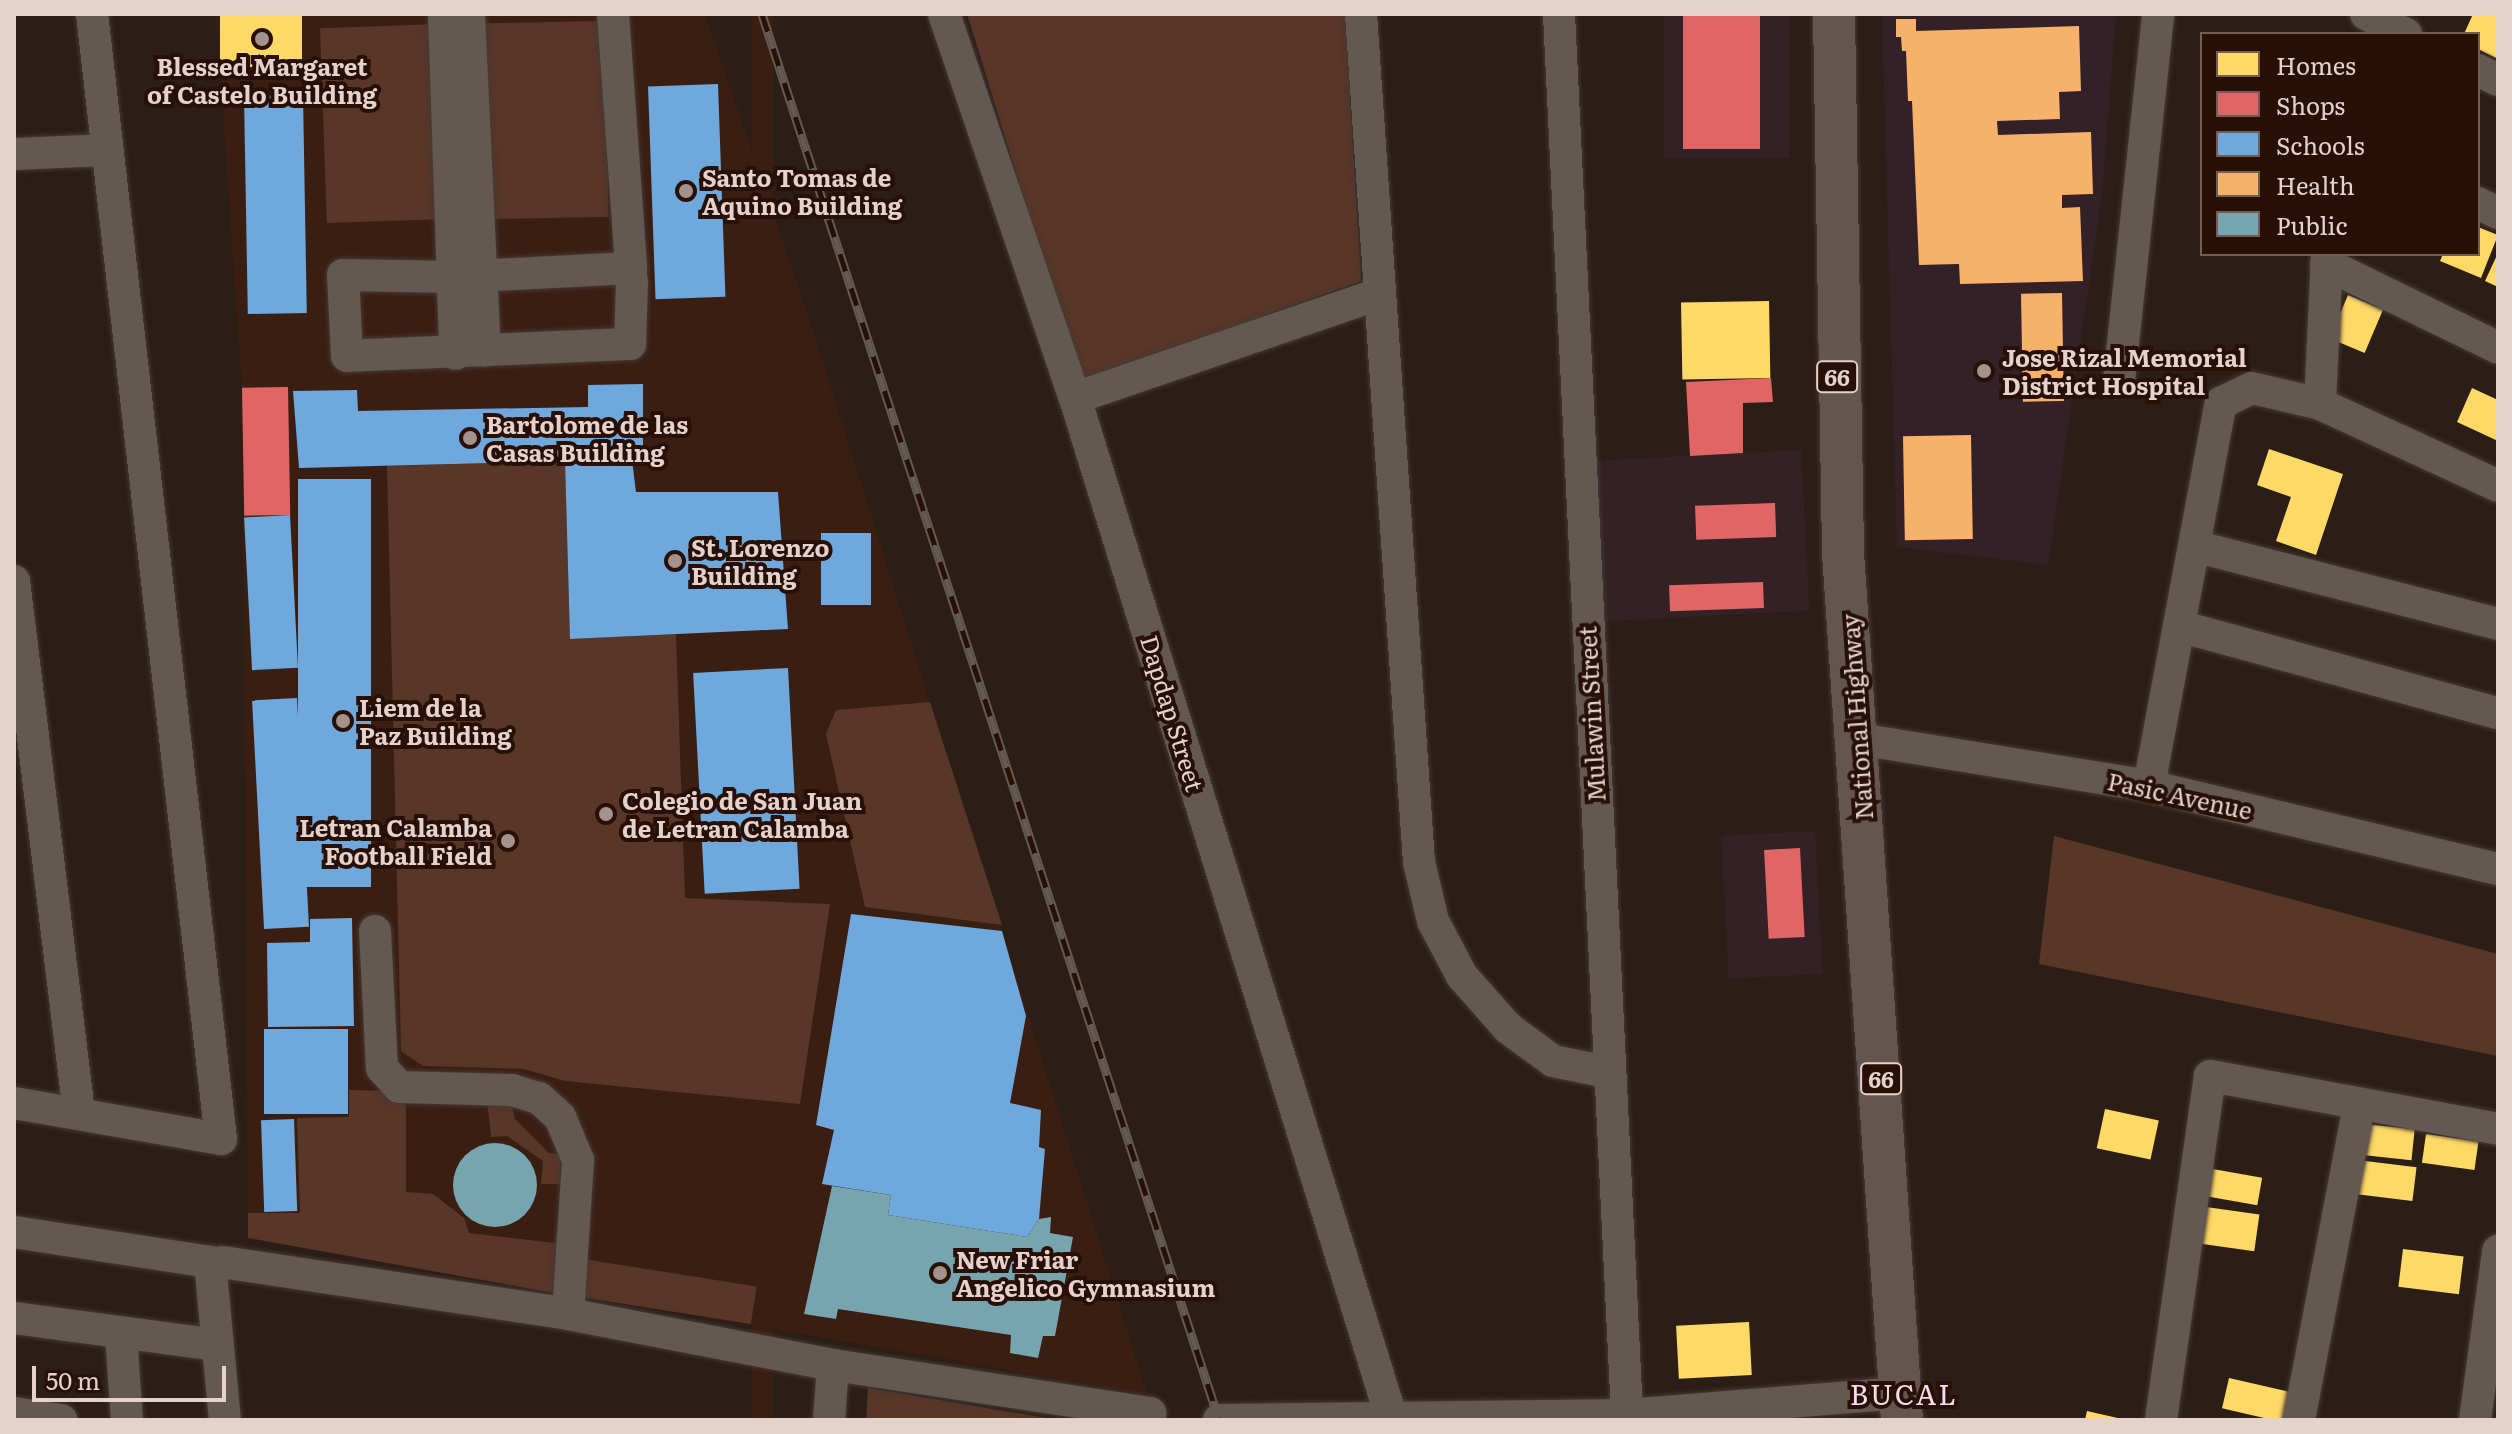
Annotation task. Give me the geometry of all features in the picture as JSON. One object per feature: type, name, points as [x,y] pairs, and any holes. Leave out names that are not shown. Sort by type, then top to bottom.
[{"type":"main road","name":"National Highway","points":[[1834,14],[1840,471],[1901,1406]]},
{"type":"street","points":[[14,1103],[221,1139],[104,150],[92,14]]},
{"type":"street","points":[[444,14],[468,276]]},
{"type":"street","points":[[469,14],[470,352]]},
{"type":"street","points":[[613,14],[631,268],[630,344],[347,356],[343,275],[468,276],[631,268]]},
{"type":"street","name":"Dapdap Street","points":[[944,14],[1075,398],[1391,1416]]},
{"type":"street","points":[[1361,14],[1419,862],[1433,921],[1462,976],[1508,1028],[1553,1061],[1607,1072]]},
{"type":"street","name":"Mulawin Street","points":[[1559,14],[1607,1072],[1627,1415]]},
{"type":"street","points":[[2119,381],[2158,14]]},
{"type":"street","points":[[2366,14],[2402,32]]},
{"type":"street","points":[[2480,71],[2498,80]]},
{"type":"street","points":[[14,154],[104,150]]},
{"type":"street","points":[[2480,204],[2498,213]]},
{"type":"street","points":[[2320,404],[2326,259],[2498,348]]},
{"type":"street","points":[[1075,398],[1378,294]]},
{"type":"street","points":[[2149,786],[2221,403],[2252,388],[2320,404],[2498,486]]},
{"type":"street","points":[[2194,546],[2498,624]]},
{"type":"street","points":[[14,581],[24,748],[79,1113]]},
{"type":"street","points":[[2179,626],[2498,713]]},
{"type":"street","name":"Pasic Avenue","points":[[1859,739],[2149,786],[2498,869]]},
{"type":"street","points":[[375,931],[382,1068],[399,1087],[512,1090],[539,1098],[560,1117],[578,1160],[568,1314]]},
{"type":"street","points":[[2161,1420],[2210,1076],[2359,1106],[2498,1129]]},
{"type":"street","points":[[2299,1420],[2359,1106]]},
{"type":"street","points":[[14,1232],[210,1262],[225,1420]]},
{"type":"street","points":[[2475,1420],[2498,1251]]},
{"type":"street","points":[[222,1262],[568,1314],[833,1365],[1150,1413]]},
{"type":"street","points":[[14,1318],[121,1335],[217,1345]]},
{"type":"street","points":[[121,1335],[127,1420]]},
{"type":"street","points":[[829,1420],[833,1365]]},
{"type":"street","points":[[1219,1420],[1627,1415],[1901,1406]]},
{"type":"street","points":[[14,1413],[61,1420]]},
{"type":"shaded area","name":"Colegio de San Juan de Letran Calamba","points":[[216,14],[705,14],[811,324],[1147,1394],[248,1238],[242,388]]},
{"type":"shaded area","points":[[752,14],[773,14],[773,1420],[752,1420]]},
{"type":"shaded area","points":[[967,14],[1345,14],[1361,281],[1081,382]]},
{"type":"shaded area","points":[[1664,14],[1789,14],[1789,158],[1664,158]]},
{"type":"shaded area","name":"Jose Rizal Memorial District Hospital","points":[[1882,14],[2116,14],[2102,195],[2048,565],[1897,547]]},
{"type":"shaded area","points":[[605,21],[608,217],[486,219],[483,23]]},
{"type":"shaded area","points":[[440,24],[447,219],[327,223],[320,28]]},
{"type":"shaded area","points":[[1801,450],[1809,611],[1598,622],[1589,461]]},
{"type":"shaded area","points":[[565,461],[570,639],[676,634],[685,898],[830,904],[800,1104],[565,1081],[524,1069],[423,1066],[401,1051],[387,466]]},
{"type":"shaded area","points":[[930,702],[1002,925],[865,907],[826,734],[836,710]]},
{"type":"shaded area","points":[[1815,831],[1822,974],[1729,979],[1721,836]]},
{"type":"shaded area","points":[[2054,836],[2498,954],[2498,1056],[2039,964]]},
{"type":"shaded area","points":[[349,1090],[406,1091],[406,1192],[433,1194],[464,1218],[469,1233],[555,1243],[556,1232],[571,1234],[565,1295],[248,1238],[248,1213],[300,1213],[297,1118],[349,1117]]},
{"type":"shaded area","points":[[510,1098],[515,1119],[549,1153],[561,1154],[560,1184],[541,1184],[543,1161],[507,1136],[491,1137],[487,1100]]},
{"type":"shaded area","points":[[577,1258],[757,1286],[751,1324],[571,1296]]},
{"type":"shaded area","points":[[868,1388],[1059,1420],[866,1420]]},
{"type":"building: Homes","name":"Blessed Margaret of Castelo Building","points":[[220,14],[302,14],[302,67],[220,67]]},
{"type":"building: Homes","points":[[2473,14],[2498,14],[2498,59],[2480,50],[2480,32],[2465,32]]},
{"type":"building: Homes","points":[[2480,228],[2498,235],[2481,278],[2440,261],[2442,256],[2480,256]]},
{"type":"building: Homes","points":[[2498,253],[2498,287],[2485,281]]},
{"type":"building: Homes","points":[[2348,295],[2383,310],[2365,353],[2330,338]]},
{"type":"building: Homes","points":[[1769,301],[1770,378],[1682,380],[1681,303]]},
{"type":"building: Homes","points":[[2472,388],[2498,400],[2498,441],[2457,422]]},
{"type":"building: Homes","points":[[2269,449],[2343,474],[2316,555],[2276,541],[2291,497],[2257,485]]},
{"type":"building: Homes","points":[[2105,1109],[2159,1120],[2150,1160],[2097,1148]]},
{"type":"building: Homes","points":[[2364,1124],[2415,1129],[2411,1160],[2361,1155]]},
{"type":"building: Homes","points":[[2426,1134],[2478,1141],[2474,1170],[2422,1163]]},
{"type":"building: Homes","points":[[2357,1160],[2417,1167],[2412,1201],[2353,1194]]},
{"type":"building: Homes","points":[[2207,1168],[2262,1178],[2257,1205],[2202,1196]]},
{"type":"building: Homes","points":[[2199,1206],[2259,1214],[2254,1251],[2194,1243]]},
{"type":"building: Homes","points":[[2403,1249],[2464,1256],[2459,1294],[2398,1287]]},
{"type":"building: Homes","points":[[1749,1322],[1752,1375],[1679,1379],[1676,1326]]},
{"type":"building: Homes","points":[[2229,1378],[2289,1392],[2283,1420],[2222,1408]]},
{"type":"building: Homes","points":[[2087,1411],[2122,1419],[2085,1420]]},
{"type":"building: Shops","points":[[1683,14],[1760,14],[1760,149],[1683,149]]},
{"type":"building: Shops","points":[[1771,378],[1773,402],[1743,403],[1743,453],[1690,456],[1686,382]]},
{"type":"building: Shops","points":[[288,387],[290,515],[244,516],[242,388]]},
{"type":"building: Shops","points":[[1775,503],[1776,537],[1696,540],[1695,506]]},
{"type":"building: Shops","points":[[1763,582],[1764,608],[1670,611],[1669,585]]},
{"type":"building: Shops","points":[[1800,848],[1805,937],[1769,939],[1764,850]]},
{"type":"building: Schools","name":"Santo Tomas de Aquino Building","points":[[718,84],[725,297],[655,299],[648,86]]},
{"type":"building: Schools","points":[[303,95],[307,313],[248,314],[244,96]]},
{"type":"building: Schools","name":"St. Lorenzo Building","points":[[643,384],[643,459],[632,460],[636,492],[778,492],[788,629],[570,639],[565,461],[299,468],[293,391],[357,390],[358,411],[588,407],[588,385]]},
{"type":"building: Schools","name":"Liem de la Paz Building","points":[[298,479],[371,479],[371,887],[298,887]]},
{"type":"building: Schools","points":[[290,515],[298,668],[252,670],[244,517]]},
{"type":"building: Schools","points":[[821,533],[871,533],[871,605],[821,605]]},
{"type":"building: Schools","points":[[788,668],[800,889],[705,894],[693,673]]},
{"type":"building: Schools","points":[[297,698],[309,927],[264,929],[252,700]]},
{"type":"building: Schools","points":[[851,914],[1002,931],[1026,1016],[1010,1103],[1041,1110],[1039,1147],[1045,1149],[1039,1219],[1027,1237],[888,1215],[891,1195],[822,1184],[834,1130],[816,1125]]},
{"type":"building: Schools","points":[[352,918],[354,1026],[268,1027],[267,943],[310,942],[310,919]]},
{"type":"building: Schools","points":[[264,1029],[348,1029],[348,1114],[264,1114]]},
{"type":"building: Schools","points":[[294,1119],[297,1211],[264,1212],[261,1120]]},
{"type":"building: Health","points":[[1896,19],[1916,19],[1916,31],[2079,26],[2081,91],[2059,92],[2060,119],[1997,121],[1998,135],[2091,132],[2093,194],[2062,195],[2062,208],[2080,207],[2083,281],[1960,284],[1959,264],[1919,265],[1912,101],[1908,101],[1906,51],[1902,51],[1901,37],[1896,37]]},
{"type":"building: Health","points":[[2062,293],[2064,401],[2023,402],[2021,294]]},
{"type":"building: Health","points":[[1971,435],[1973,539],[1905,540],[1903,436]]},
{"type":"building: Public","points":[[487,1143],[503,1143],[519,1150],[530,1161],[537,1185],[534,1201],[525,1215],[503,1227],[487,1227],[471,1220],[460,1209],[453,1193],[453,1177],[460,1161],[471,1150]]},
{"type":"building: Public","name":"New Friar Angelico Gymnasium","points":[[832,1186],[891,1195],[888,1215],[1027,1237],[1039,1219],[1051,1217],[1050,1233],[1073,1237],[1055,1336],[1043,1336],[1038,1358],[1010,1353],[1011,1335],[838,1309],[836,1319],[804,1314]]},
{"type":"railway","points":[[762,14],[1219,1420]]},
{"type":"place","name":"Blessed Margaret of Castelo Building","points":[[262,39]]},
{"type":"place","name":"Santo Tomas de Aquino Building","points":[[686,191]]},
{"type":"place","name":"Jose Rizal Memorial District Hospital","points":[[1984,371]]},
{"type":"place","name":"Bartolome de las Casas Building","points":[[470,438]]},
{"type":"place","name":"St. Lorenzo Building","points":[[675,561]]},
{"type":"place","name":"Liem de la Paz Building","points":[[343,721]]},
{"type":"place","name":"Colegio de San Juan de Letran Calamba","points":[[606,814]]},
{"type":"place","name":"Letran Calamba Football Field","points":[[508,841]]},
{"type":"place","name":"New Friar Angelico Gymnasium","points":[[940,1273]]},
{"type":"district","name":"BUCAL","points":[[1904,1393]]}]
